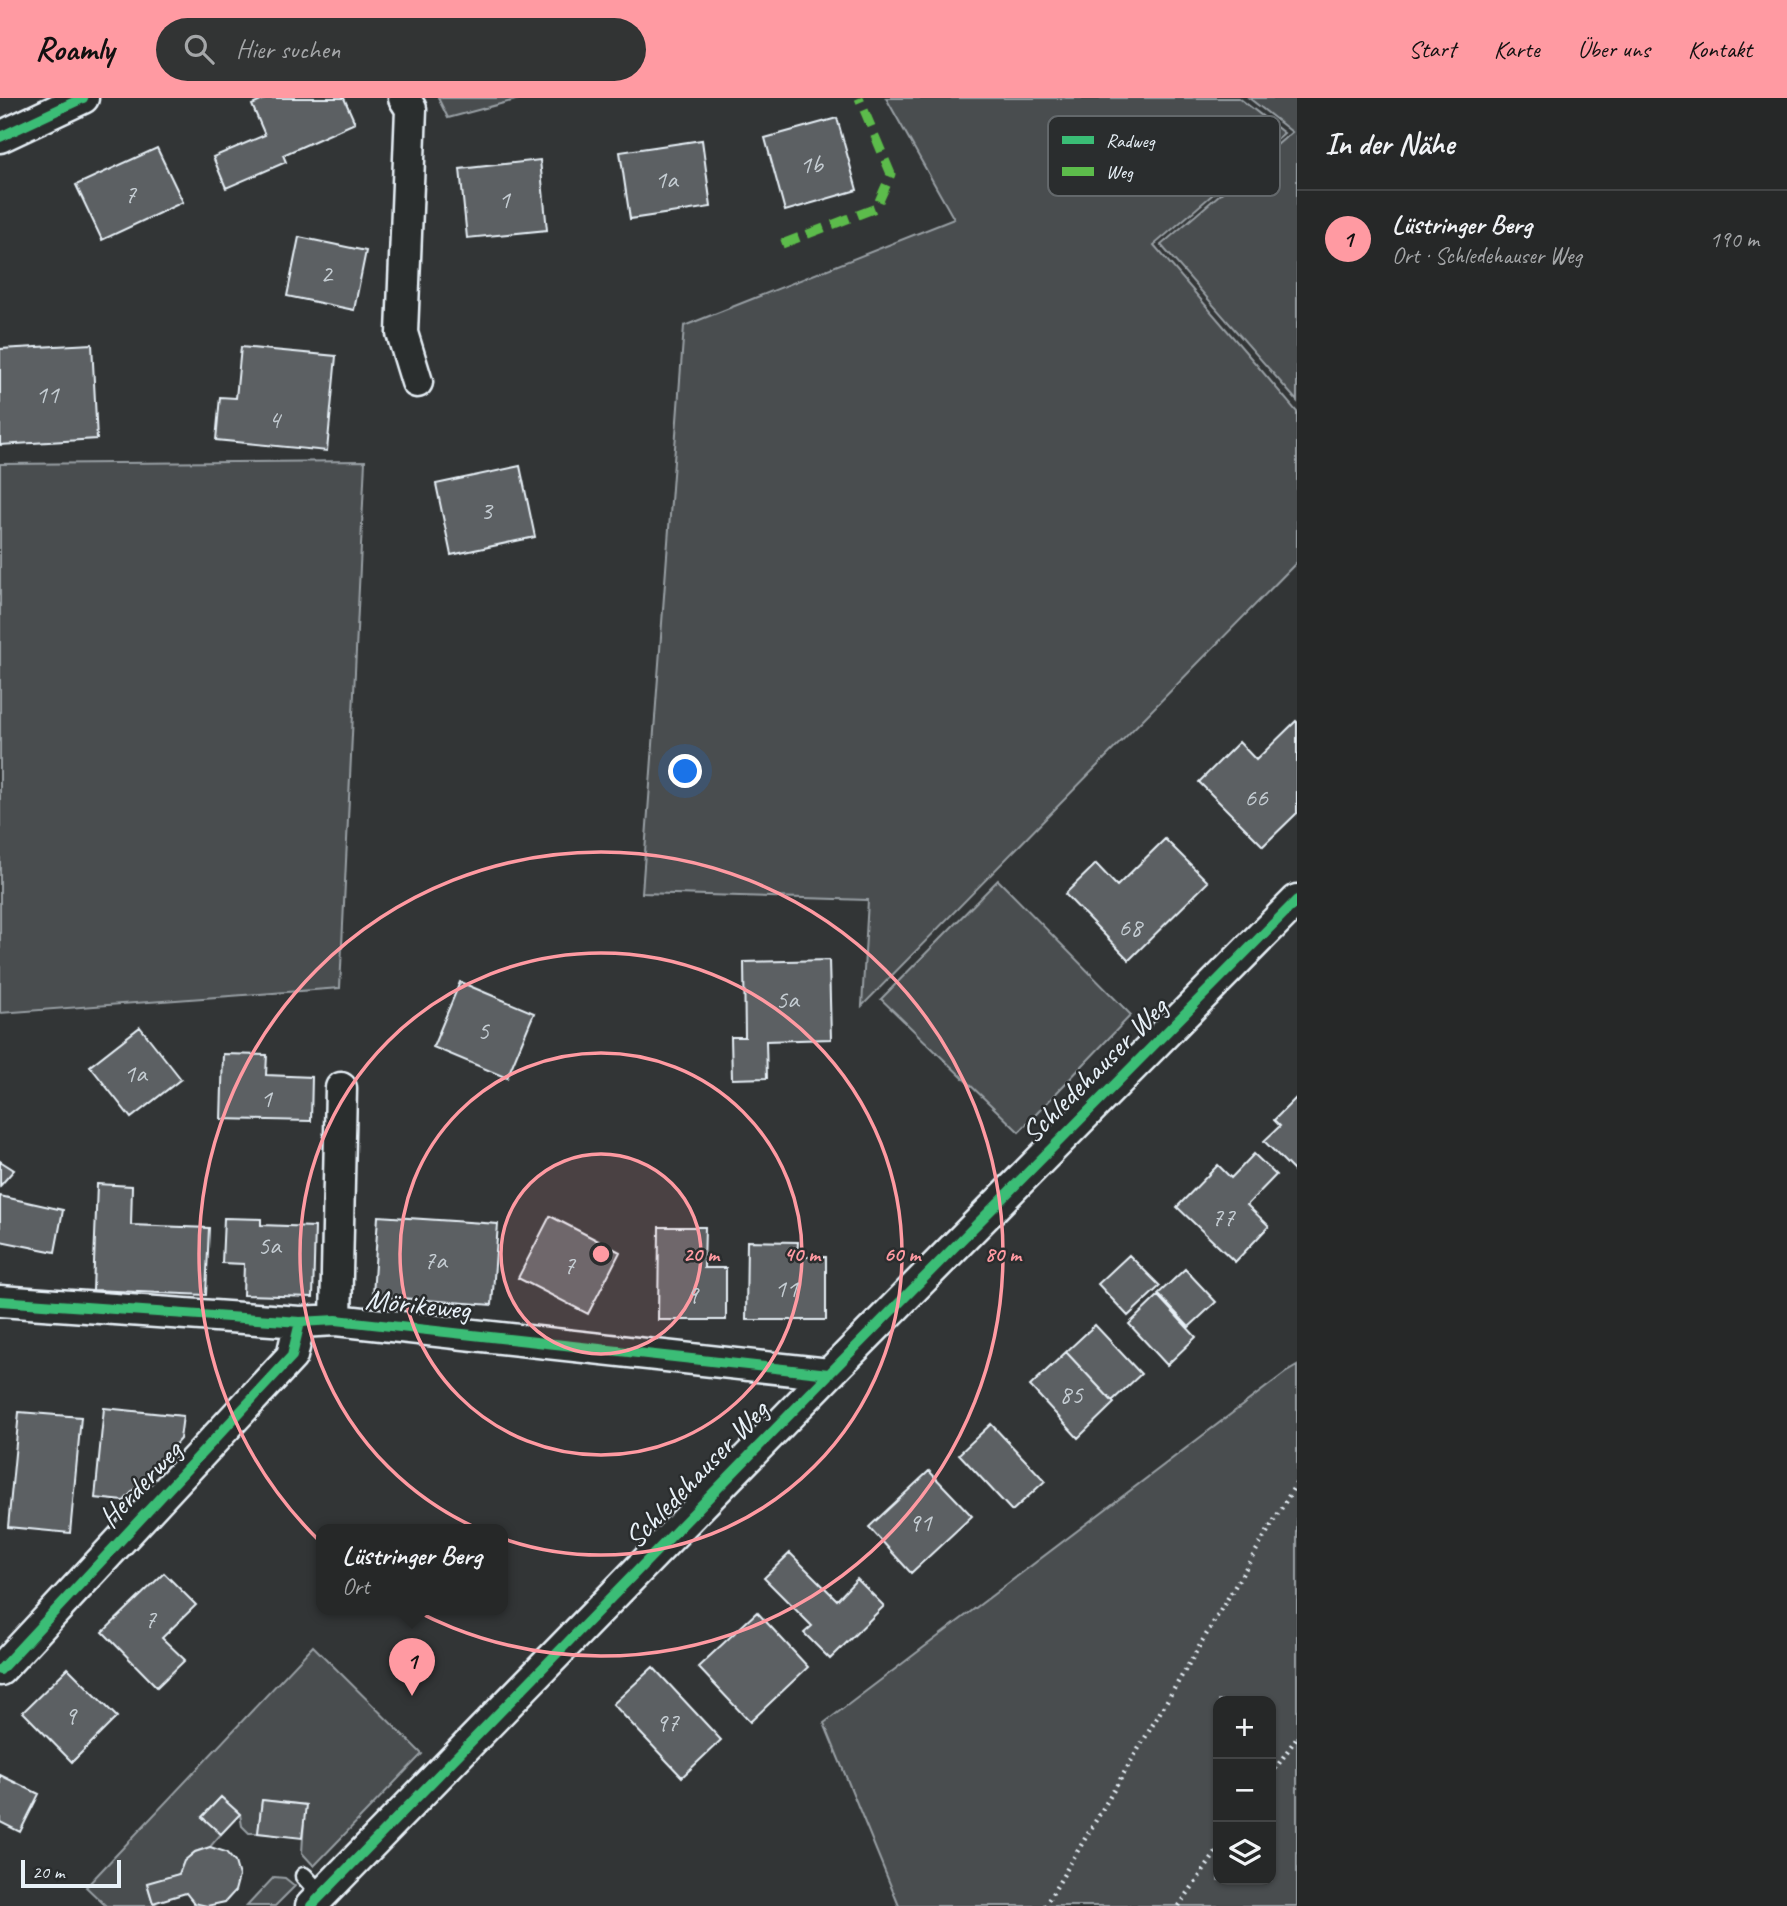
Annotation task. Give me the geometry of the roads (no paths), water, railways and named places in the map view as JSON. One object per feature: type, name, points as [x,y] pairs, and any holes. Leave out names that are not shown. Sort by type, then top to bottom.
[{"type":"street","points":[[0,137],[83,98]]},
{"type":"street","points":[[404,98],[411,109],[402,333],[417,382]]},
{"type":"street","name":"Schledehauser Weg","points":[[312,1892],[1297,900]]},
{"type":"street","points":[[336,1320],[341,1088]]},
{"type":"street","name":"Mörikeweg","points":[[0,1301],[300,1322],[336,1320],[829,1374]]},
{"type":"street","name":"Herderweg","points":[[0,1670],[292,1356],[300,1322]]},
{"type":"place","name":"Lüstringer Berg","points":[[412,1696]]}]
